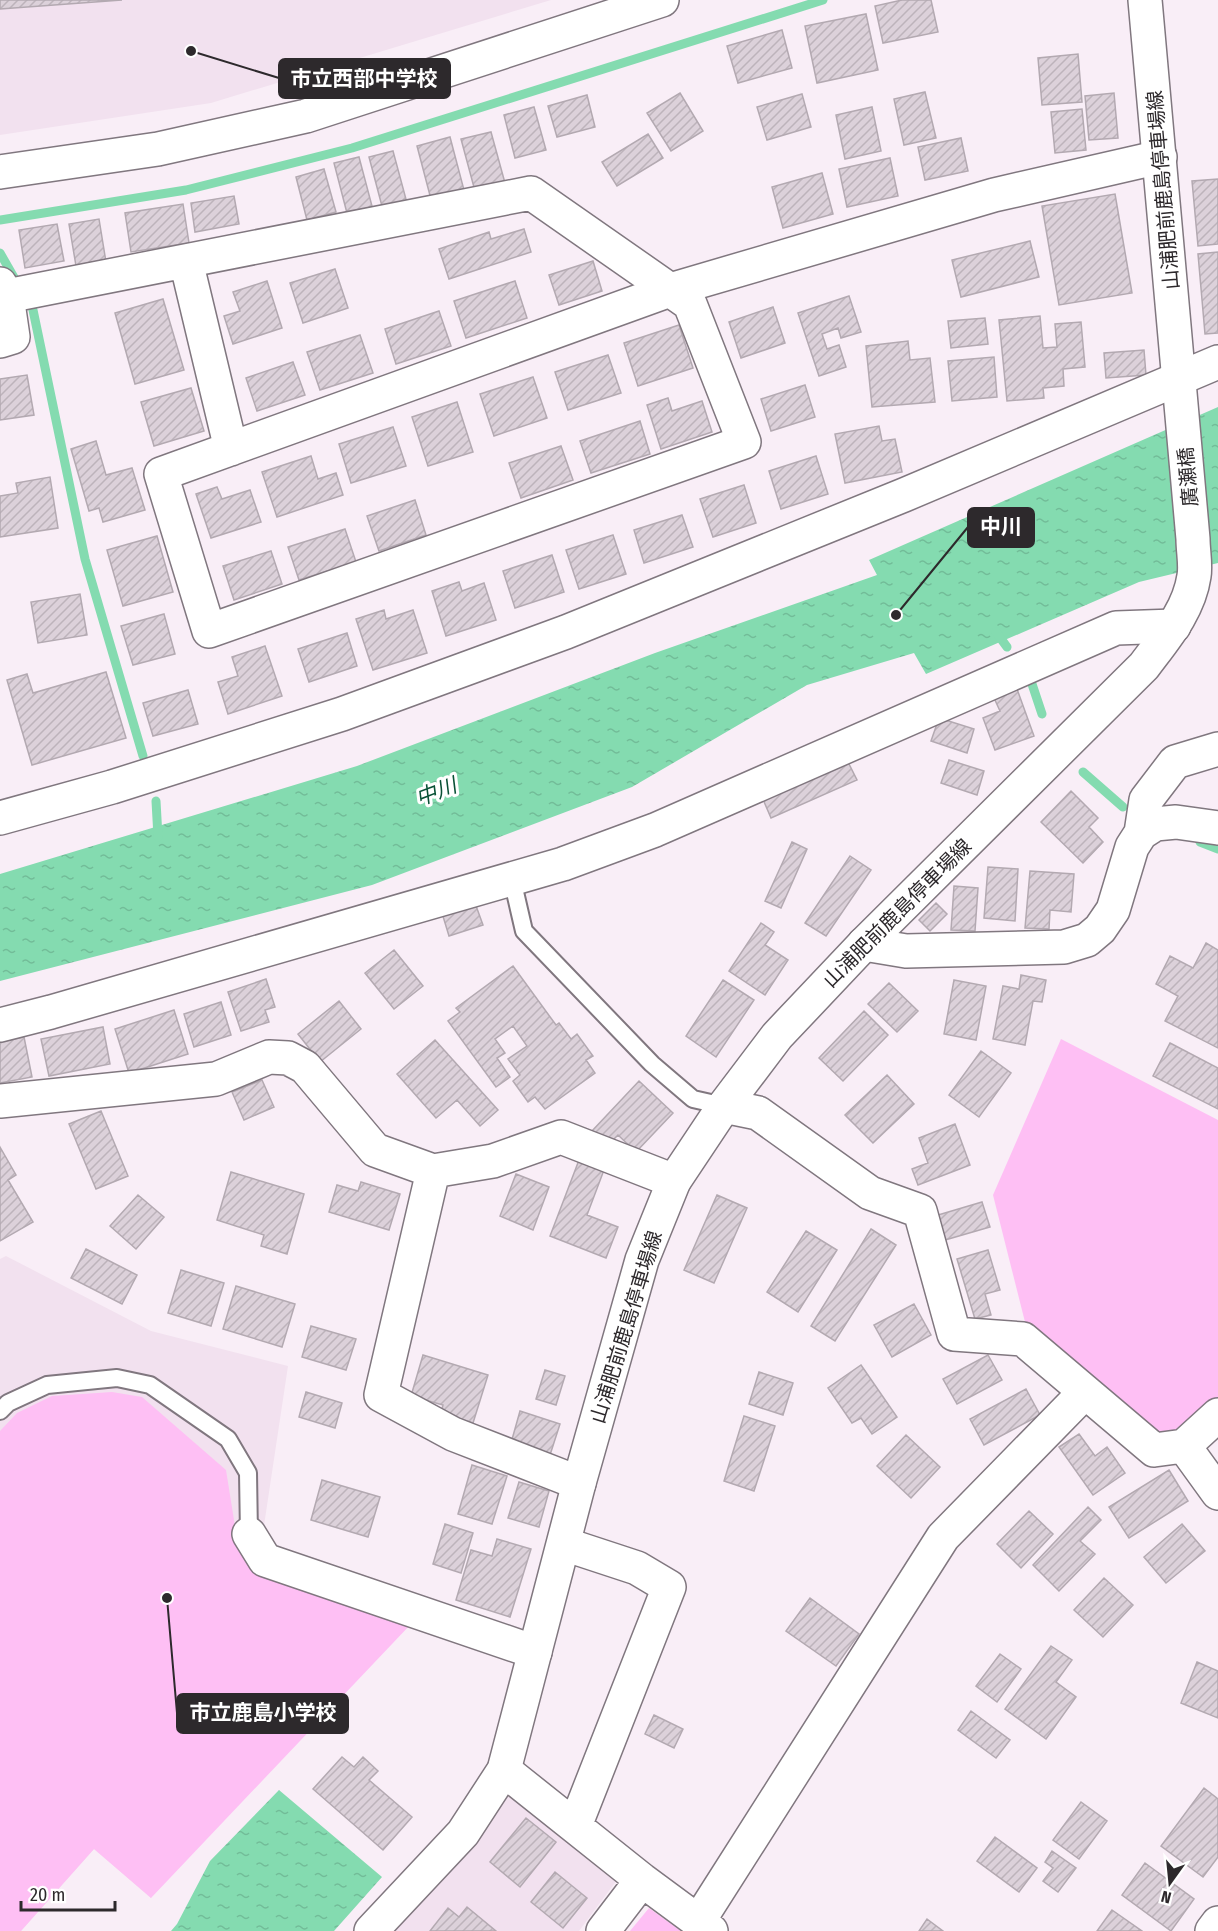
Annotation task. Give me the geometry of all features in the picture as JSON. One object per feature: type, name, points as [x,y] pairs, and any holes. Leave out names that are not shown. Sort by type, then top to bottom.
[{"type":"street","points":[[0,172],[158,150],[306,116],[662,0]]},
{"type":"street","name":"山浦肥前鹿島停車場線","points":[[1145,0],[1180,379]]},
{"type":"street","points":[[0,341],[13,337],[4,290],[186,261],[531,193],[670,290],[690,304],[744,442],[209,631],[161,474],[670,290],[994,195],[1160,157]]},
{"type":"street","points":[[186,261],[231,449]]},
{"type":"street","points":[[0,818],[112,787],[342,714],[566,633],[904,495],[1218,362]]},
{"type":"street","name":"廣瀬橋","points":[[1180,379],[1194,576]]},
{"type":"street","name":"山浦肥前鹿島停車場線","points":[[371,1931],[463,1833],[504,1770],[579,1483],[642,1260],[674,1181],[724,1106],[777,1036],[864,944],[1144,666],[1174,626],[1186,602],[1194,576]]},
{"type":"street","points":[[0,1025],[563,864],[655,830],[1116,628],[1174,626]]},
{"type":"street","points":[[864,944],[906,951],[1064,947],[1087,940],[1100,930],[1113,910],[1132,848],[1141,833],[1146,800],[1175,762],[1218,749]]},
{"type":"street","points":[[1141,833],[1155,824],[1176,822],[1218,828]]},
{"type":"street","points":[[0,1101],[216,1079],[269,1057],[288,1058],[305,1067],[375,1150],[433,1171],[493,1161],[561,1137],[674,1181]]},
{"type":"street","points":[[724,1106],[758,1113],[870,1193],[920,1211],[954,1334],[1023,1339],[1154,1450],[1184,1446],[1218,1414]]},
{"type":"street","points":[[433,1171],[381,1395],[453,1434],[579,1483]]},
{"type":"street","points":[[504,1770],[642,1880],[705,1926],[943,1537],[1085,1392]]},
{"type":"street","points":[[1184,1446],[1218,1493]]},
{"type":"street","points":[[249,1534],[265,1560],[535,1652]]},
{"type":"street","points":[[564,1544],[637,1568],[669,1587],[574,1826]]},
{"type":"street","points":[[603,1931],[642,1880]]},
{"type":"street","points":[[1212,1931],[1218,1923]]},
{"type":"lane","points":[[512,879],[524,931],[652,1064],[693,1099],[724,1106]]},
{"type":"lane","points":[[0,1411],[8,1403],[47,1385],[117,1378],[150,1386],[228,1439],[248,1473],[249,1534]]},
{"type":"shaded area","points":[[0,0],[551,0],[211,103],[0,135]]},
{"type":"shaded area","points":[[1061,1039],[1218,1120],[1218,1402],[1181,1436],[1157,1438],[1028,1334],[993,1195]]},
{"type":"shaded area","points":[[6,1256],[151,1331],[288,1366],[257,1572],[151,1898],[94,1849],[21,1931],[0,1931],[0,1259]]},
{"type":"shaded area","points":[[112,1392],[142,1397],[226,1470],[238,1545],[411,1624],[151,1898],[94,1849],[21,1931],[0,1931],[0,1431],[17,1413],[52,1396]]},
{"type":"shaded area","points":[[509,1789],[617,1880],[579,1931],[394,1931]]},
{"type":"shaded area","points":[[649,1908],[681,1931],[630,1931]]},
{"type":"water","points":[[1218,407],[1218,563],[1139,582],[926,674],[914,653],[807,685],[632,787],[372,885],[0,981],[0,874],[357,766],[655,653],[877,575],[869,560]]},
{"type":"water","points":[[279,1790],[382,1877],[334,1931],[171,1931],[177,1924],[210,1861]]},
{"type":"building","points":[[0,0],[122,0],[0,9]]},
{"type":"building","points":[[902,0],[931,0],[938,32],[883,43],[875,6]]},
{"type":"building","points":[[866,14],[878,70],[817,83],[805,26]]},
{"type":"building","points":[[782,30],[792,68],[738,83],[727,46]]},
{"type":"building","points":[[1078,54],[1082,102],[1042,105],[1038,58]]},
{"type":"building","points":[[925,92],[936,138],[904,145],[894,99]]},
{"type":"building","points":[[680,93],[703,131],[671,151],[647,113]]},
{"type":"building","points":[[1114,93],[1118,138],[1089,140],[1085,96]]},
{"type":"building","points":[[802,94],[811,127],[767,140],[757,107]]},
{"type":"building","points":[[587,95],[595,127],[557,137],[548,106]]},
{"type":"building","points":[[534,107],[546,150],[515,158],[504,115]]},
{"type":"building","points":[[872,107],[881,151],[845,159],[836,115]]},
{"type":"building","points":[[1082,109],[1086,150],[1055,153],[1051,112]]},
{"type":"building","points":[[491,132],[505,183],[475,191],[461,139]]},
{"type":"building","points":[[648,134],[663,158],[617,186],[602,162]]},
{"type":"building","points":[[450,137],[465,194],[432,203],[417,146]]},
{"type":"building","points":[[961,138],[968,171],[925,180],[918,147]]},
{"type":"building","points":[[393,151],[407,203],[383,210],[369,157]]},
{"type":"building","points":[[359,157],[373,210],[348,217],[334,163]]},
{"type":"building","points":[[890,158],[898,196],[847,207],[839,169]]},
{"type":"building","points":[[324,169],[336,212],[307,220],[296,177]]},
{"type":"building","points":[[822,173],[833,214],[783,228],[772,187]]},
{"type":"building","points":[[1218,179],[1218,244],[1198,246],[1192,181]]},
{"type":"building","points":[[1115,194],[1132,293],[1059,305],[1042,206]]},
{"type":"building","points":[[234,196],[239,224],[195,232],[191,203]]},
{"type":"building","points":[[183,204],[189,243],[131,252],[125,213]]},
{"type":"building","points":[[99,219],[106,262],[76,266],[69,224]]},
{"type":"building","points":[[57,224],[64,261],[25,268],[19,230]]},
{"type":"building","points":[[524,229],[531,252],[449,279],[439,249],[489,232],[491,239]]},
{"type":"building","points":[[1030,241],[1039,277],[961,297],[952,260]]},
{"type":"building","points":[[1218,252],[1218,333],[1205,334],[1198,254]]},
{"type":"building","points":[[593,261],[602,291],[559,305],[549,275]]},
{"type":"building","points":[[335,269],[348,308],[303,323],[290,283]]},
{"type":"building","points":[[267,281],[282,328],[233,344],[224,316],[240,311],[233,292]]},
{"type":"building","points":[[515,281],[527,318],[466,338],[454,301]]},
{"type":"building","points":[[849,296],[861,332],[841,338],[838,328],[822,334],[827,349],[839,345],[846,367],[819,376],[798,313]]},
{"type":"building","points":[[163,299],[184,370],[135,384],[115,313]]},
{"type":"building","points":[[773,307],[785,343],[741,358],[729,322]]},
{"type":"building","points":[[439,311],[451,346],[396,364],[385,329]]},
{"type":"building","points":[[1040,316],[1043,348],[1057,347],[1055,324],[1081,322],[1085,367],[1063,369],[1064,386],[1043,388],[1044,398],[1007,401],[999,320]]},
{"type":"building","points":[[985,318],[988,344],[951,348],[948,321]]},
{"type":"building","points":[[679,325],[693,368],[638,386],[624,343]]},
{"type":"building","points":[[360,335],[373,373],[320,390],[307,352]]},
{"type":"building","points":[[908,341],[910,360],[930,358],[935,402],[872,407],[866,346]]},
{"type":"building","points":[[1144,350],[1146,375],[1106,378],[1104,353]]},
{"type":"building","points":[[608,355],[621,393],[568,410],[555,372]]},
{"type":"building","points":[[994,357],[997,397],[952,401],[948,361]]},
{"type":"building","points":[[293,362],[305,395],[257,411],[246,378]]},
{"type":"building","points":[[27,375],[34,415],[0,420],[0,379]]},
{"type":"building","points":[[533,377],[547,418],[494,436],[480,394]]},
{"type":"building","points":[[805,385],[815,417],[771,431],[761,399]]},
{"type":"building","points":[[191,388],[204,431],[154,446],[141,402]]},
{"type":"building","points":[[668,398],[672,411],[702,401],[712,432],[661,449],[647,405]]},
{"type":"building","points":[[457,402],[473,452],[428,466],[412,417]]},
{"type":"building","points":[[640,421],[650,454],[591,473],[580,441]]},
{"type":"building","points":[[879,426],[882,441],[895,439],[902,472],[845,483],[835,434]]},
{"type":"building","points":[[393,427],[406,466],[351,483],[339,444]]},
{"type":"building","points":[[96,441],[106,475],[132,468],[145,510],[103,522],[99,508],[89,511],[71,449]]},
{"type":"building","points":[[561,446],[573,480],[521,498],[509,463]]},
{"type":"building","points":[[311,456],[318,479],[336,473],[343,495],[277,517],[262,472]]},
{"type":"building","points":[[816,456],[828,494],[781,509],[769,471]]},
{"type":"building","points":[[50,477],[58,528],[0,537],[0,496],[18,493],[16,483]]},
{"type":"building","points":[[744,485],[756,523],[713,537],[700,499]]},
{"type":"building","points":[[217,487],[222,499],[250,490],[261,522],[211,538],[196,494]]},
{"type":"building","points":[[415,500],[426,535],[379,551],[367,516]]},
{"type":"building","points":[[682,515],[693,547],[644,563],[634,530]]},
{"type":"building","points":[[345,529],[356,562],[299,580],[288,547]]},
{"type":"building","points":[[613,535],[626,574],[579,589],[566,550]]},
{"type":"building","points":[[157,536],[173,592],[123,606],[107,550]]},
{"type":"building","points":[[271,551],[282,584],[234,600],[223,566]]},
{"type":"building","points":[[552,555],[564,592],[515,608],[503,571]]},
{"type":"building","points":[[459,582],[462,591],[484,583],[496,620],[446,636],[432,591]]},
{"type":"building","points":[[80,594],[87,635],[38,643],[31,602]]},
{"type":"building","points":[[384,610],[386,619],[413,610],[427,653],[373,670],[356,619]]},
{"type":"building","points":[[164,614],[175,654],[133,665],[121,626]]},
{"type":"building","points":[[347,633],[357,666],[309,682],[298,649]]},
{"type":"building","points":[[265,646],[282,696],[228,714],[218,682],[238,676],[232,657]]},
{"type":"building","points":[[106,672],[126,738],[32,765],[7,680],[27,674],[33,693]]},
{"type":"building","points":[[1017,689],[1034,736],[995,750],[983,718],[1000,711],[994,698]]},
{"type":"building","points":[[188,690],[198,724],[153,736],[143,703]]},
{"type":"building","points":[[939,718],[974,729],[967,753],[931,741]]},
{"type":"building","points":[[847,760],[857,780],[771,818],[762,797]]},
{"type":"building","points":[[949,760],[984,771],[977,795],[941,783]]},
{"type":"building","points":[[1071,791],[1098,818],[1089,827],[1103,842],[1083,863],[1041,822]]},
{"type":"building","points":[[792,842],[807,849],[781,908],[765,901]]},
{"type":"building","points":[[850,856],[871,870],[826,936],[805,923]]},
{"type":"building","points":[[988,867],[1018,869],[1015,921],[984,918]]},
{"type":"building","points":[[1030,871],[1074,874],[1071,912],[1050,910],[1049,929],[1025,928]]},
{"type":"building","points":[[954,886],[978,888],[975,931],[951,930]]},
{"type":"building","points":[[475,903],[483,925],[449,936],[442,913]]},
{"type":"building","points":[[936,903],[947,914],[930,931],[919,920]]},
{"type":"building","points":[[761,923],[774,932],[765,945],[788,960],[765,995],[729,971]]},
{"type":"building","points":[[1206,943],[1218,950],[1218,1048],[1165,1021],[1178,996],[1156,984],[1170,956],[1193,968]]},
{"type":"building","points":[[394,950],[423,986],[394,1009],[365,973]]},
{"type":"building","points":[[513,966],[556,1025],[559,1023],[571,1039],[577,1034],[593,1056],[586,1060],[595,1073],[545,1109],[535,1097],[528,1102],[513,1081],[520,1075],[508,1059],[527,1046],[513,1026],[495,1039],[505,1053],[497,1058],[510,1077],[496,1087],[448,1021],[460,1012],[456,1008]]},
{"type":"building","points":[[1021,975],[1046,980],[1042,1002],[1033,1001],[1025,1045],[993,1039],[1003,986],[1019,989]]},
{"type":"building","points":[[266,979],[275,1007],[265,1010],[269,1022],[241,1031],[228,992]]},
{"type":"building","points":[[723,980],[754,1000],[716,1057],[686,1036]]},
{"type":"building","points":[[954,980],[986,986],[976,1040],[944,1034]]},
{"type":"building","points":[[889,983],[918,1011],[897,1032],[868,1004]]},
{"type":"building","points":[[339,1001],[361,1029],[320,1062],[298,1034]]},
{"type":"building","points":[[221,1002],[231,1035],[194,1047],[184,1014]]},
{"type":"building","points":[[174,1010],[188,1054],[129,1073],[115,1029]]},
{"type":"building","points":[[864,1011],[888,1035],[843,1081],[819,1058]]},
{"type":"building","points":[[103,1027],[110,1064],[49,1076],[41,1039]]},
{"type":"building","points":[[24,1037],[32,1077],[0,1083],[0,1042]]},
{"type":"building","points":[[435,1040],[498,1110],[480,1126],[457,1100],[436,1118],[397,1074]]},
{"type":"building","points":[[1170,1043],[1218,1068],[1218,1109],[1153,1076]]},
{"type":"building","points":[[981,1051],[1011,1073],[979,1117],[949,1095]]},
{"type":"building","points":[[887,1075],[914,1104],[873,1143],[845,1115]]},
{"type":"building","points":[[262,1080],[274,1107],[244,1120],[232,1092]]},
{"type":"building","points":[[639,1081],[673,1113],[636,1152],[618,1135],[608,1145],[592,1131]]},
{"type":"building","points":[[101,1111],[128,1176],[96,1189],[69,1124]]},
{"type":"building","points":[[955,1124],[970,1165],[918,1185],[912,1169],[928,1163],[919,1138]]},
{"type":"building","points":[[0,1147],[16,1175],[8,1180],[33,1222],[0,1241]]},
{"type":"building","points":[[579,1160],[604,1170],[587,1215],[618,1227],[606,1258],[550,1236]]},
{"type":"building","points":[[231,1172],[304,1194],[287,1254],[261,1246],[264,1235],[217,1220]]},
{"type":"building","points":[[516,1174],[549,1187],[533,1230],[500,1216]]},
{"type":"building","points":[[361,1182],[400,1194],[389,1230],[329,1212],[337,1185],[358,1191]]},
{"type":"building","points":[[138,1195],[164,1217],[136,1249],[110,1226]]},
{"type":"building","points":[[717,1195],[747,1208],[714,1283],[684,1270]]},
{"type":"building","points":[[982,1202],[990,1227],[945,1240],[938,1215]]},
{"type":"building","points":[[871,1229],[896,1245],[835,1341],[811,1326]]},
{"type":"building","points":[[806,1231],[837,1250],[798,1312],[767,1292]]},
{"type":"building","points":[[86,1249],[137,1275],[122,1304],[71,1278]]},
{"type":"building","points":[[988,1250],[1000,1290],[985,1294],[991,1315],[975,1319],[957,1259]]},
{"type":"building","points":[[181,1270],[224,1283],[211,1326],[168,1313]]},
{"type":"building","points":[[236,1286],[295,1304],[282,1347],[223,1329]]},
{"type":"building","points":[[914,1304],[931,1335],[892,1357],[874,1325]]},
{"type":"building","points":[[311,1326],[356,1339],[346,1370],[302,1357]]},
{"type":"building","points":[[423,1355],[488,1375],[473,1423],[441,1413],[443,1405],[411,1396]]},
{"type":"building","points":[[988,1355],[1002,1380],[957,1404],[943,1379]]},
{"type":"building","points":[[861,1365],[897,1417],[872,1434],[861,1418],[852,1423],[828,1388]]},
{"type":"building","points":[[545,1370],[565,1376],[556,1405],[536,1399]]},
{"type":"building","points":[[759,1372],[793,1383],[783,1415],[749,1404]]},
{"type":"building","points":[[1026,1389],[1040,1415],[984,1445],[970,1419]]},
{"type":"building","points":[[306,1392],[342,1403],[335,1428],[299,1417]]},
{"type":"building","points":[[520,1411],[560,1424],[550,1455],[511,1443]]},
{"type":"building","points":[[744,1416],[775,1426],[754,1491],[724,1481]]},
{"type":"building","points":[[1079,1434],[1095,1456],[1107,1447],[1125,1473],[1093,1495],[1059,1447]]},
{"type":"building","points":[[906,1435],[940,1467],[911,1498],[877,1466]]},
{"type":"building","points":[[472,1465],[507,1476],[492,1524],[458,1514]]},
{"type":"building","points":[[1169,1470],[1188,1501],[1129,1538],[1109,1507]]},
{"type":"building","points":[[322,1480],[380,1497],[368,1537],[311,1520]]},
{"type":"building","points":[[519,1482],[549,1491],[539,1527],[508,1518]]},
{"type":"building","points":[[1088,1507],[1101,1520],[1080,1541],[1095,1554],[1059,1591],[1033,1565]]},
{"type":"building","points":[[1029,1511],[1053,1534],[1021,1568],[997,1544]]},
{"type":"building","points":[[445,1524],[473,1533],[461,1573],[433,1564]]},
{"type":"building","points":[[1182,1524],[1205,1551],[1166,1583],[1144,1557]]},
{"type":"building","points":[[497,1539],[531,1549],[510,1617],[456,1600],[471,1550],[492,1556]]},
{"type":"building","points":[[1104,1578],[1133,1605],[1103,1637],[1074,1610]]},
{"type":"building","points":[[810,1598],[859,1634],[836,1666],[786,1631]]},
{"type":"building","points":[[1051,1646],[1072,1660],[1056,1682],[1076,1697],[1046,1739],[1005,1709]]},
{"type":"building","points":[[1000,1654],[1021,1669],[997,1702],[976,1686]]},
{"type":"building","points":[[1197,1662],[1218,1671],[1218,1718],[1181,1703]]},
{"type":"building","points":[[971,1711],[1010,1740],[996,1758],[958,1730]]},
{"type":"building","points":[[654,1715],[683,1729],[674,1748],[645,1734]]},
{"type":"building","points":[[342,1757],[354,1767],[363,1757],[378,1771],[369,1780],[412,1817],[383,1850],[313,1789]]},
{"type":"building","points":[[1204,1788],[1218,1799],[1218,1857],[1203,1877],[1161,1846]]},
{"type":"building","points":[[1081,1802],[1107,1821],[1079,1859],[1053,1840]]},
{"type":"building","points":[[526,1818],[556,1842],[520,1887],[490,1862]]},
{"type":"building","points":[[995,1837],[1037,1868],[1019,1892],[977,1861]]},
{"type":"building","points":[[1052,1851],[1076,1868],[1058,1892],[1043,1881],[1053,1868],[1045,1862]]},
{"type":"building","points":[[1145,1863],[1194,1899],[1171,1931],[1122,1895]]},
{"type":"building","points":[[555,1872],[587,1898],[563,1928],[531,1902]]},
{"type":"building","points":[[467,1907],[496,1931],[430,1931],[448,1908],[459,1917]]},
{"type":"building","points":[[1112,1910],[1142,1931],[1097,1931]]},
{"type":"building","points":[[927,1919],[943,1931],[919,1931]]},
{"type":"waterway","points":[[0,220],[186,190],[352,148],[823,0]]},
{"type":"waterway","points":[[0,253],[16,281]]},
{"type":"waterway","points":[[33,310],[85,559],[143,756]]},
{"type":"waterway","points":[[996,632],[1007,647]]},
{"type":"waterway","points":[[1029,675],[1042,714]]},
{"type":"waterway","points":[[1083,772],[1123,807]]},
{"type":"waterway","points":[[156,801],[158,837]]},
{"type":"waterway","points":[[1200,842],[1218,849]]},
{"type":"place","name":"市立西部中学校","points":[[191,51]]},
{"type":"place","name":"中川","points":[[896,615]]},
{"type":"place","name":"市立鹿島小学校","points":[[167,1598]]}]
